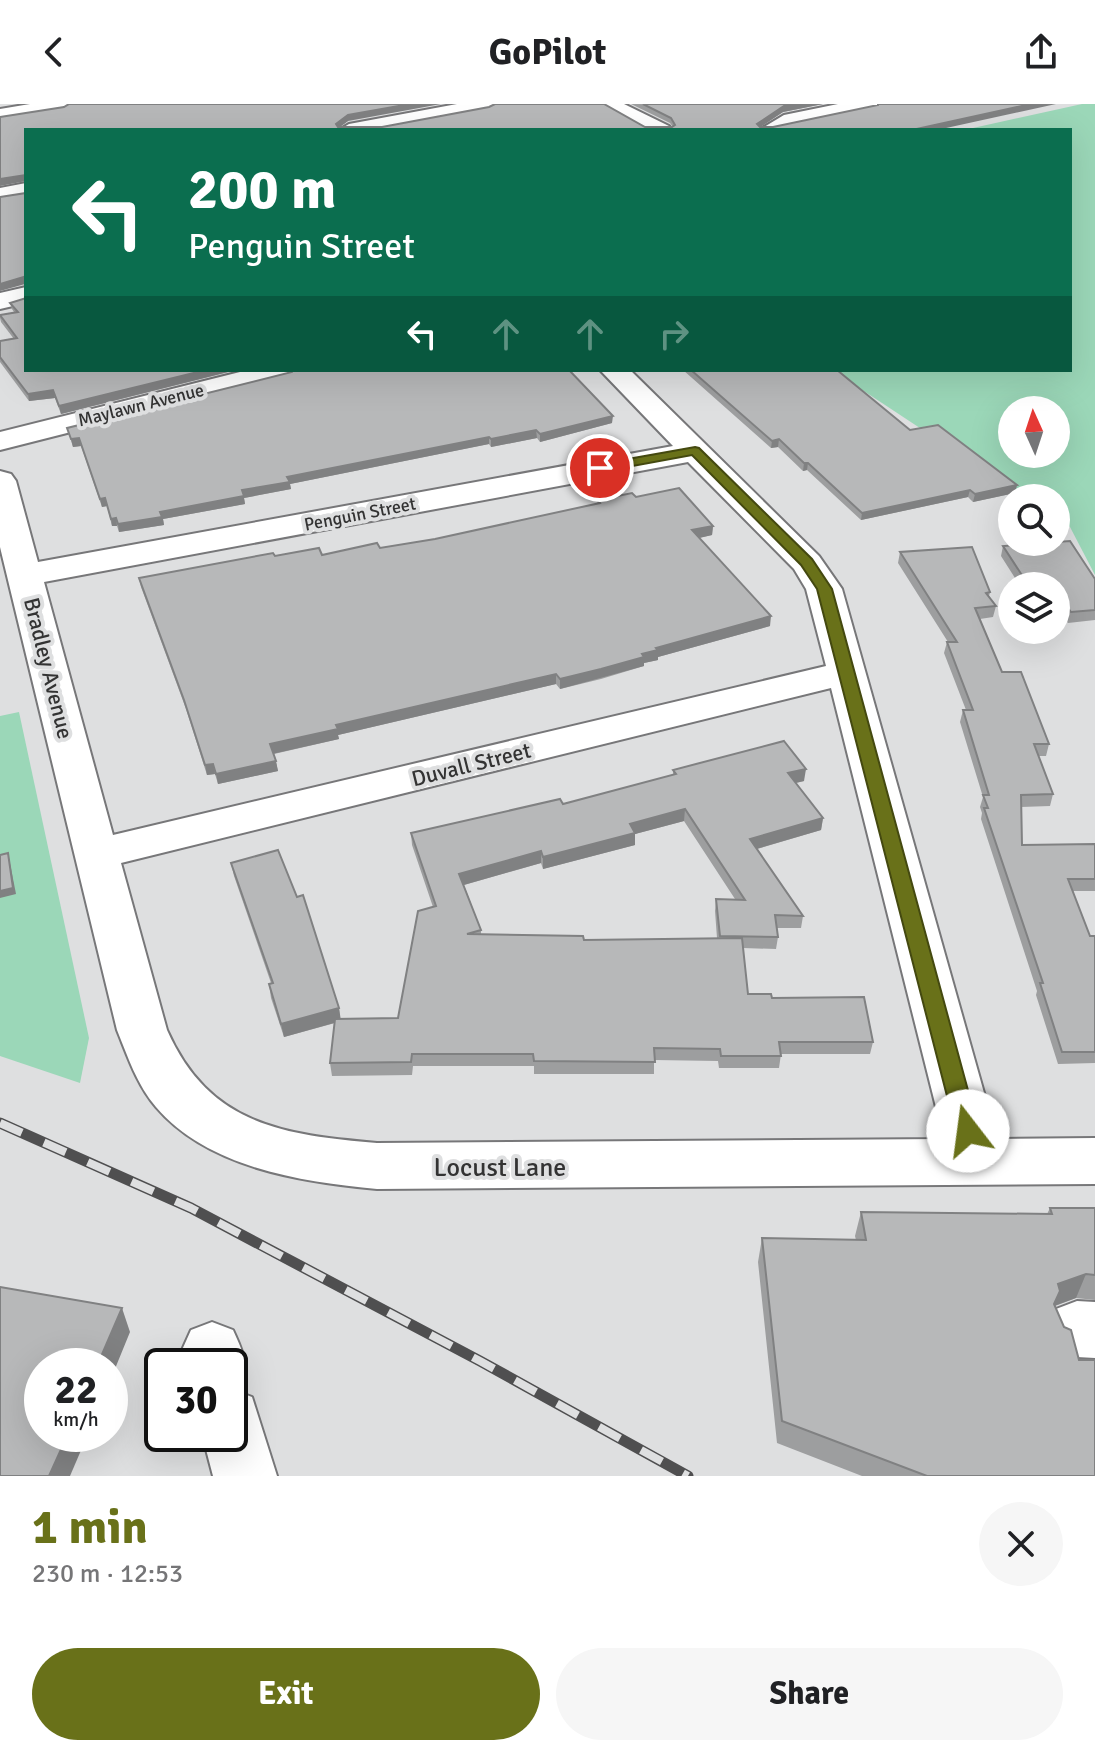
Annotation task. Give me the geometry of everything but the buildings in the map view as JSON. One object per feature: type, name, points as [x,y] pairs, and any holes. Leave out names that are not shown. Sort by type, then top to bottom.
[{"type":"street","points":[[0,115],[65,104]]},
{"type":"street","points":[[360,128],[489,104]]},
{"type":"street","points":[[608,104],[658,128]]},
{"type":"street","points":[[773,128],[791,119],[869,104]]},
{"type":"street","points":[[0,195],[24,190]]},
{"type":"street","points":[[0,301],[24,295]]},
{"type":"street","name":"Maylawn Avenue","points":[[0,441],[274,372]]},
{"type":"street","points":[[616,372],[807,563],[824,589],[976,1161]]},
{"type":"street","name":"Penguin Street","points":[[25,575],[695,451]]},
{"type":"street","name":"Bradley Avenue","points":[[0,481],[95,854]]},
{"type":"street","name":"Duvall Street","points":[[95,854],[846,673]]},
{"type":"street","name":"Locust Lane","points":[[95,854],[142,1030],[157,1067],[197,1111],[222,1129],[263,1146],[307,1158],[377,1166],[1095,1161]]},
{"type":"street","points":[[239,1452],[245,1476]]},
{"type":"green space","points":[[1082,104],[1095,104],[1095,575],[1070,527],[1070,484],[1005,484],[835,372],[1072,372],[1072,128],[973,128]]},
{"type":"green space","points":[[19,712],[89,1038],[80,1083],[0,1056],[0,716]]},
{"type":"railway","points":[[0,1123],[191,1208],[480,1361],[688,1476]]},
{"type":"route","points":[[600,468],[695,451],[807,563],[824,589],[968,1131]]}]
